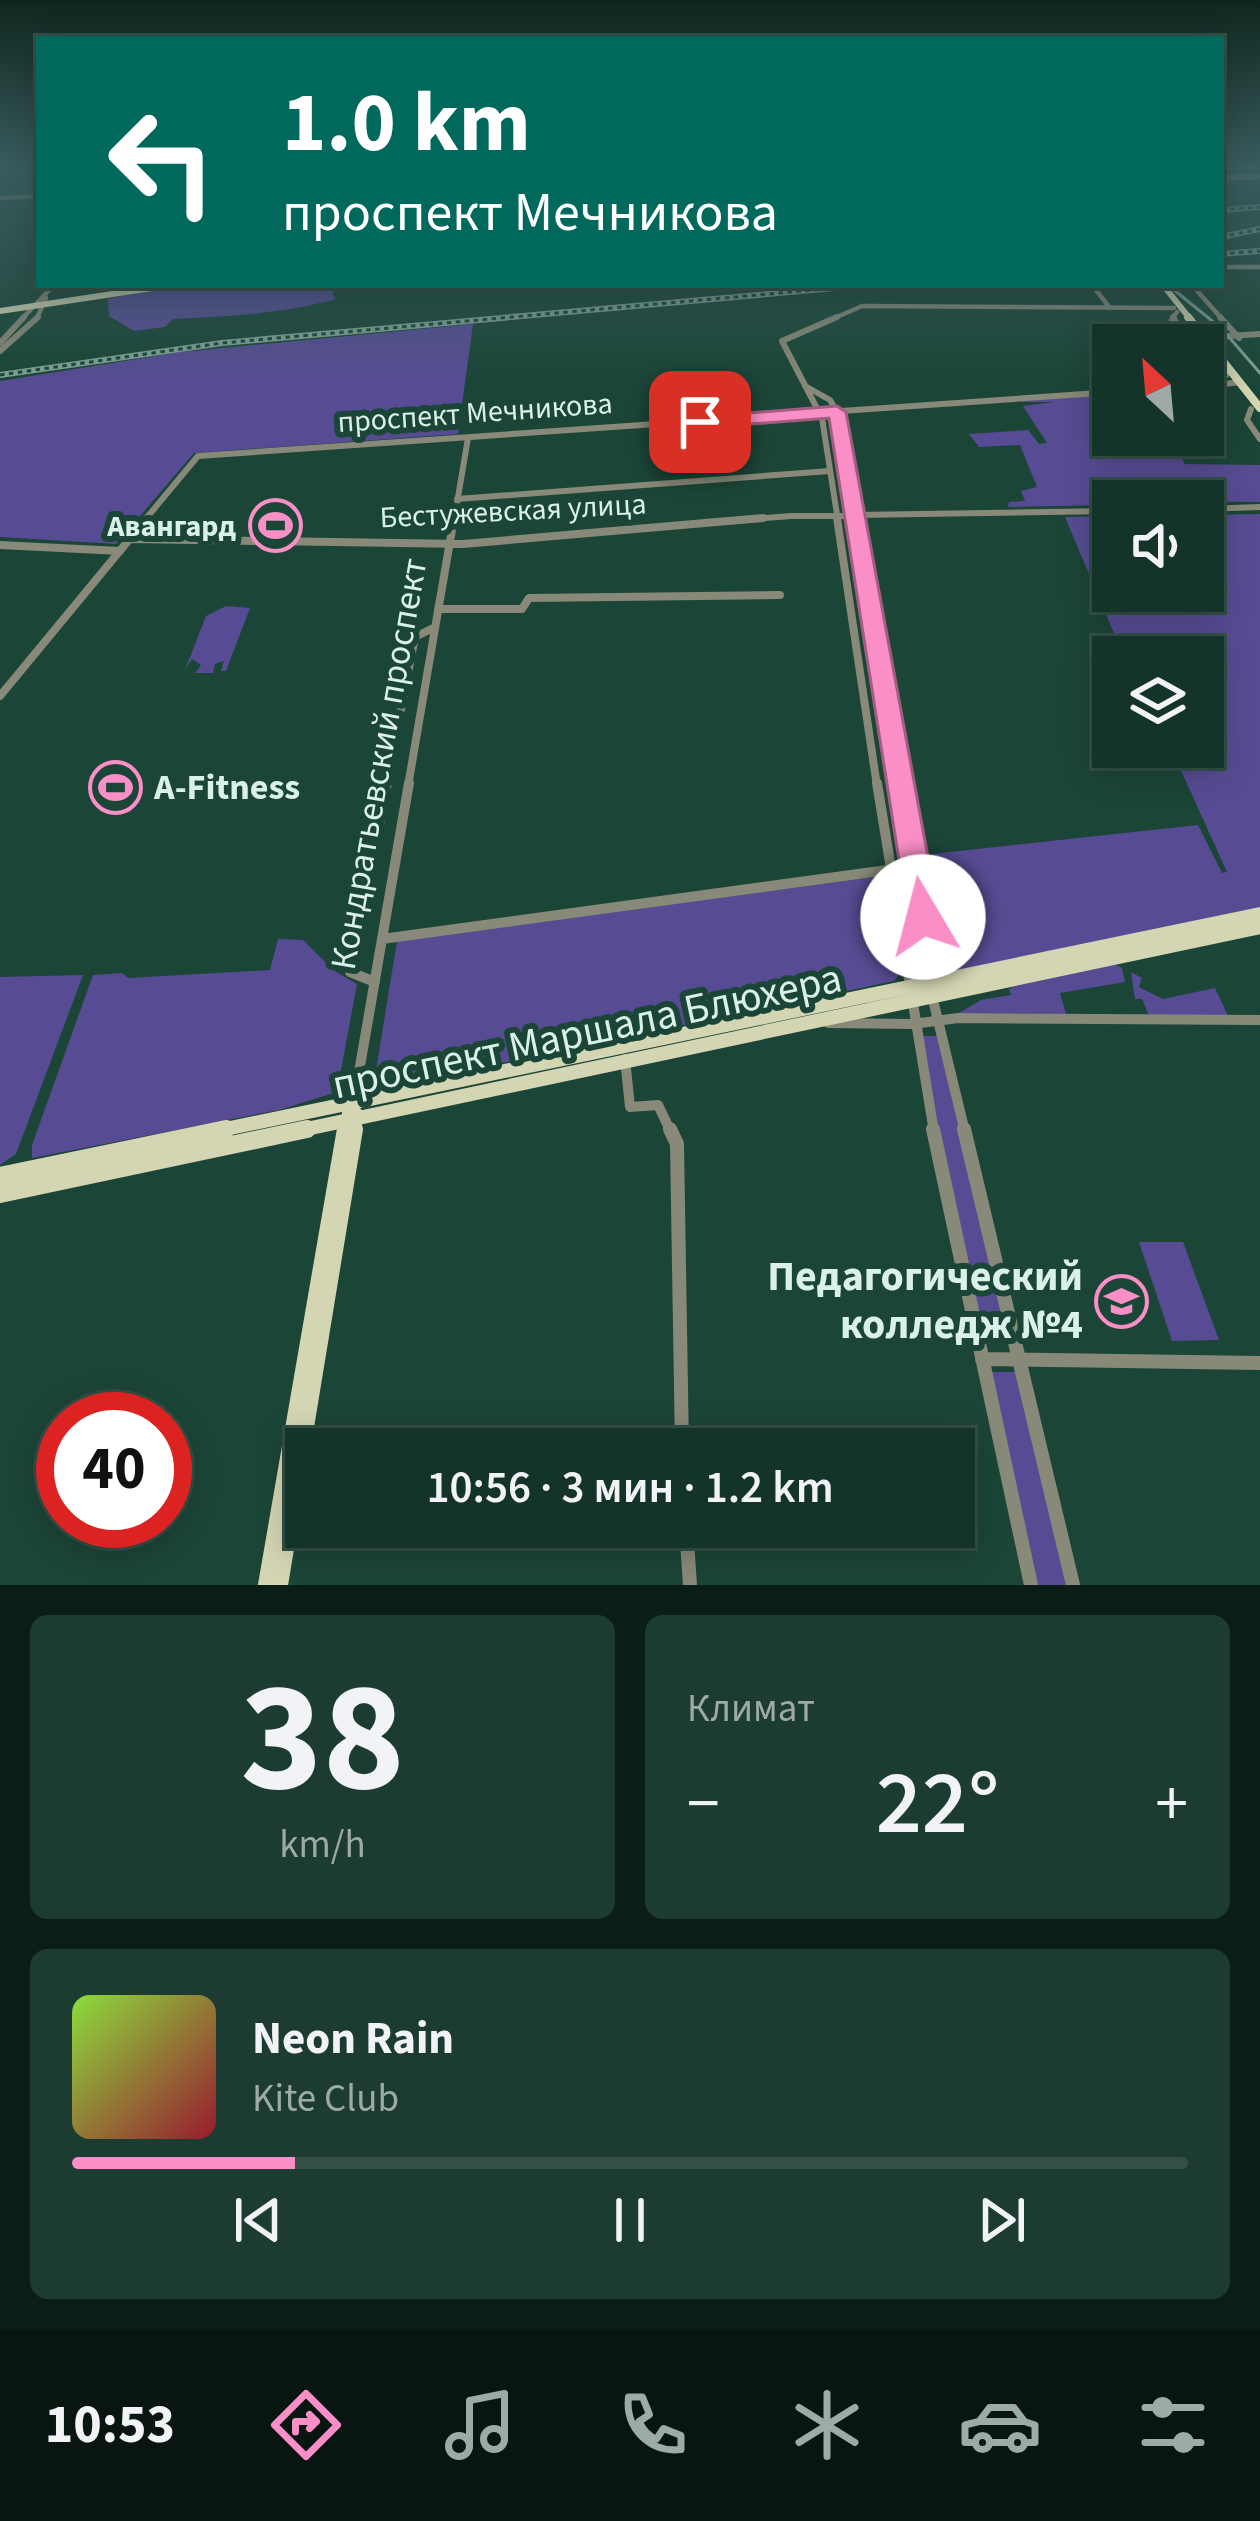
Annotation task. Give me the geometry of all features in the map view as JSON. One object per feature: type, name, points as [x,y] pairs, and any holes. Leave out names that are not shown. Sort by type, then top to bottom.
[{"type":"main road","points":[[43,303],[130,288]]},
{"type":"main road","points":[[0,308],[150,288]]},
{"type":"main road","points":[[1162,288],[1187,324]]},
{"type":"main road","points":[[1163,288],[1194,324]]},
{"type":"main road","points":[[1224,370],[1232,380]]},
{"type":"main road","points":[[1224,370],[1256,408],[1260,420]]},
{"type":"main road","name":"проспект Маршала Блюхера","points":[[932,991],[1260,914]]},
{"type":"main road","name":"проспект Маршала Блюхера","points":[[0,1194],[352,1113],[909,995],[1260,928]]},
{"type":"main road","name":"проспект Маршала Блюхера","points":[[0,1176],[626,1059],[807,1022],[909,995]]},
{"type":"main road","name":"Кондратьевский проспект","points":[[267,1585],[352,1113]]},
{"type":"main road","name":"Кондратьевский проспект","points":[[279,1585],[352,1113]]},
{"type":"street","points":[[1224,267],[1260,266]]},
{"type":"street","points":[[0,346],[21,338],[52,288]]},
{"type":"street","points":[[1096,288],[1110,308]]},
{"type":"street","points":[[1197,288],[1238,336]]},
{"type":"street","points":[[1031,1585],[914,1024],[820,413],[783,340],[859,306],[1175,310],[1175,324]]},
{"type":"street","points":[[1224,337],[1260,335]]},
{"type":"street","points":[[1224,338],[1238,336]]},
{"type":"street","points":[[1224,374],[1232,380]]},
{"type":"street","points":[[1224,382],[1232,380]]},
{"type":"street","points":[[805,386],[830,400],[837,412],[916,866],[923,917],[920,935],[1073,1585]]},
{"type":"street","name":"проспект Мечникова","points":[[130,539],[198,456],[1092,394]]},
{"type":"street","points":[[1256,408],[1247,420],[1260,439]]},
{"type":"street","name":"Кондратьевский проспект","points":[[352,1113],[468,438]]},
{"type":"street","points":[[458,499],[830,470]]},
{"type":"street","points":[[1224,509],[1260,508]]},
{"type":"street","name":"Бестужевская улица","points":[[130,539],[450,544],[837,515],[1092,511]]},
{"type":"street","points":[[0,696],[130,539]]},
{"type":"street","points":[[0,544],[120,551]]},
{"type":"street","points":[[438,609],[522,609],[529,598],[780,595]]},
{"type":"street","points":[[375,982],[350,973],[415,637],[435,627]]},
{"type":"street","points":[[382,939],[916,866]]},
{"type":"street","points":[[807,1022],[1260,1020]]},
{"type":"street","points":[[626,1059],[630,1107],[658,1105],[677,1144],[682,1428]]},
{"type":"street","points":[[982,1359],[1260,1363]]},
{"type":"street","points":[[687,1548],[690,1585]]},
{"type":"shaded area","points":[[162,288],[339,288],[332,293],[336,299],[316,304],[173,319],[165,327],[134,331],[109,316],[108,299]]},
{"type":"shaded area","points":[[473,324],[458,434],[194,453],[116,544],[0,537],[0,381],[181,352]]},
{"type":"shaded area","points":[[1092,396],[1092,456],[1180,456],[1185,464],[1260,465],[1260,502],[1224,502],[1224,480],[1092,480],[1092,505],[1008,507],[1009,502],[1025,501],[1021,491],[1037,487],[1020,445],[979,447],[969,434],[1028,430],[1039,444],[1047,443],[1023,406],[1055,402],[1015,402]]},
{"type":"shaded area","points":[[1260,514],[1260,907],[959,970],[932,854],[1198,825],[1222,873],[1227,872],[1180,768],[1224,768],[1224,636],[1115,636],[1105,612],[1224,612],[1224,515]]},
{"type":"shaded area","points":[[1092,516],[1092,581],[1065,517]]},
{"type":"shaded area","points":[[226,606],[250,608],[226,671],[221,671],[224,661],[215,664],[213,673],[195,673],[201,665],[192,659],[185,670],[206,616]]},
{"type":"shaded area","points":[[882,876],[899,975],[894,981],[379,1089],[374,1083],[397,941]]},
{"type":"shaded area","points":[[278,939],[303,940],[333,970],[357,984],[337,1092],[279,1110],[32,1158],[32,1145],[93,975],[122,973],[128,978],[270,970]]},
{"type":"shaded area","points":[[1114,964],[1122,968],[1125,982],[1060,993],[1066,1014],[959,1013],[981,1000],[1011,995],[1009,989],[1021,984]]},
{"type":"shaded area","points":[[1131,972],[1142,978],[1139,987],[1163,999],[1215,988],[1228,1016],[1149,1016],[1142,999],[1135,999]]},
{"type":"shaded area","points":[[83,975],[16,1154],[0,1165],[0,977]]},
{"type":"shaded area","points":[[919,1036],[940,1036],[1010,1343],[983,1344]]},
{"type":"shaded area","points":[[1139,1242],[1183,1242],[1219,1340],[1172,1341]]},
{"type":"shaded area","points":[[990,1372],[1016,1372],[1067,1585],[1037,1585]]},
{"type":"tram line","points":[[1172,288],[1222,329],[1260,373]]},
{"type":"railway","points":[[1224,254],[1260,251]]},
{"type":"railway","points":[[0,375],[222,343],[836,288]]},
{"type":"place","name":"Авангард","points":[[275,526]]},
{"type":"place","name":"A-Fitness","points":[[115,787]]},
{"type":"place","name":"Педагогический колледж №4","points":[[1122,1301]]},
{"type":"route","points":[[700,422],[837,412],[923,917]]}]
